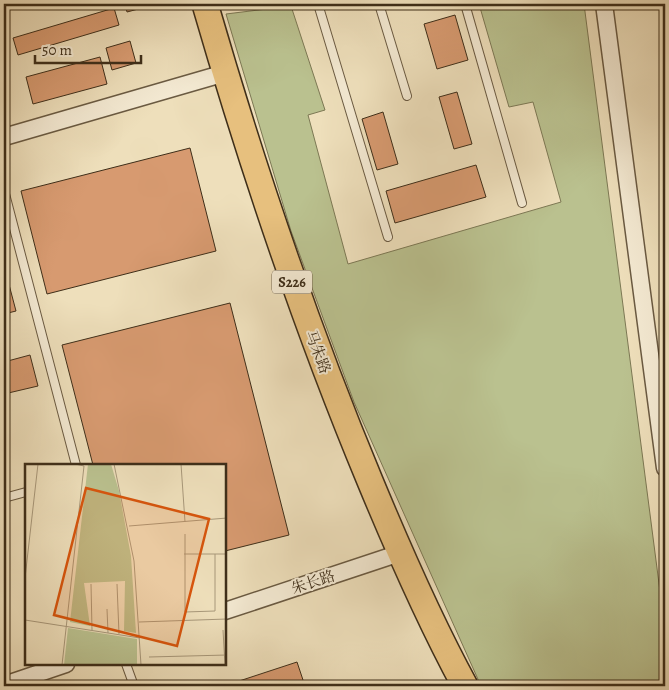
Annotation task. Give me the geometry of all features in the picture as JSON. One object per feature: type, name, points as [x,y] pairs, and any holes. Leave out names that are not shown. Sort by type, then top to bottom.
[{"type":"main road","name":"马朱路","points":[[205,4],[225,73],[297,297],[331,387],[400,553],[466,686]]},
{"type":"street","points":[[604,4],[665,468]]},
{"type":"street","points":[[4,137],[225,73]]},
{"type":"street","name":"朱长路","points":[[226,611],[400,553]]},
{"type":"street","points":[[4,685],[63,665]]},
{"type":"lane","points":[[318,4],[388,237]]},
{"type":"lane","points":[[379,4],[407,96]]},
{"type":"lane","points":[[465,4],[522,203]]},
{"type":"lane","points":[[4,190],[76,464]]},
{"type":"lane","points":[[4,498],[25,492]]},
{"type":"lane","points":[[126,665],[134,686]]},
{"type":"green space","points":[[479,4],[584,4],[665,630],[665,686],[481,686],[354,402],[291,231],[226,14],[291,6],[325,110],[308,115],[348,264],[561,202],[533,102],[509,107]]},
{"type":"building","points":[[125,4],[157,4],[127,12]]},
{"type":"building","points":[[114,8],[119,25],[18,55],[13,38]]},
{"type":"building","points":[[455,15],[468,60],[437,69],[424,24]]},
{"type":"building","points":[[130,41],[136,63],[112,70],[106,48]]},
{"type":"building","points":[[100,57],[107,84],[33,104],[26,77]]},
{"type":"building","points":[[457,92],[472,144],[454,149],[439,97]]},
{"type":"building","points":[[383,112],[398,164],[377,170],[362,119]]},
{"type":"building","points":[[190,148],[216,251],[47,294],[21,191]]},
{"type":"building","points":[[476,165],[486,197],[395,223],[386,191]]},
{"type":"building","points":[[7,277],[16,311],[4,314],[4,278]]},
{"type":"building","points":[[230,303],[289,535],[226,551],[226,464],[93,464],[62,345]]},
{"type":"building","points":[[30,355],[38,386],[4,394],[4,362]]},
{"type":"building","points":[[297,662],[305,686],[224,686]]}]
